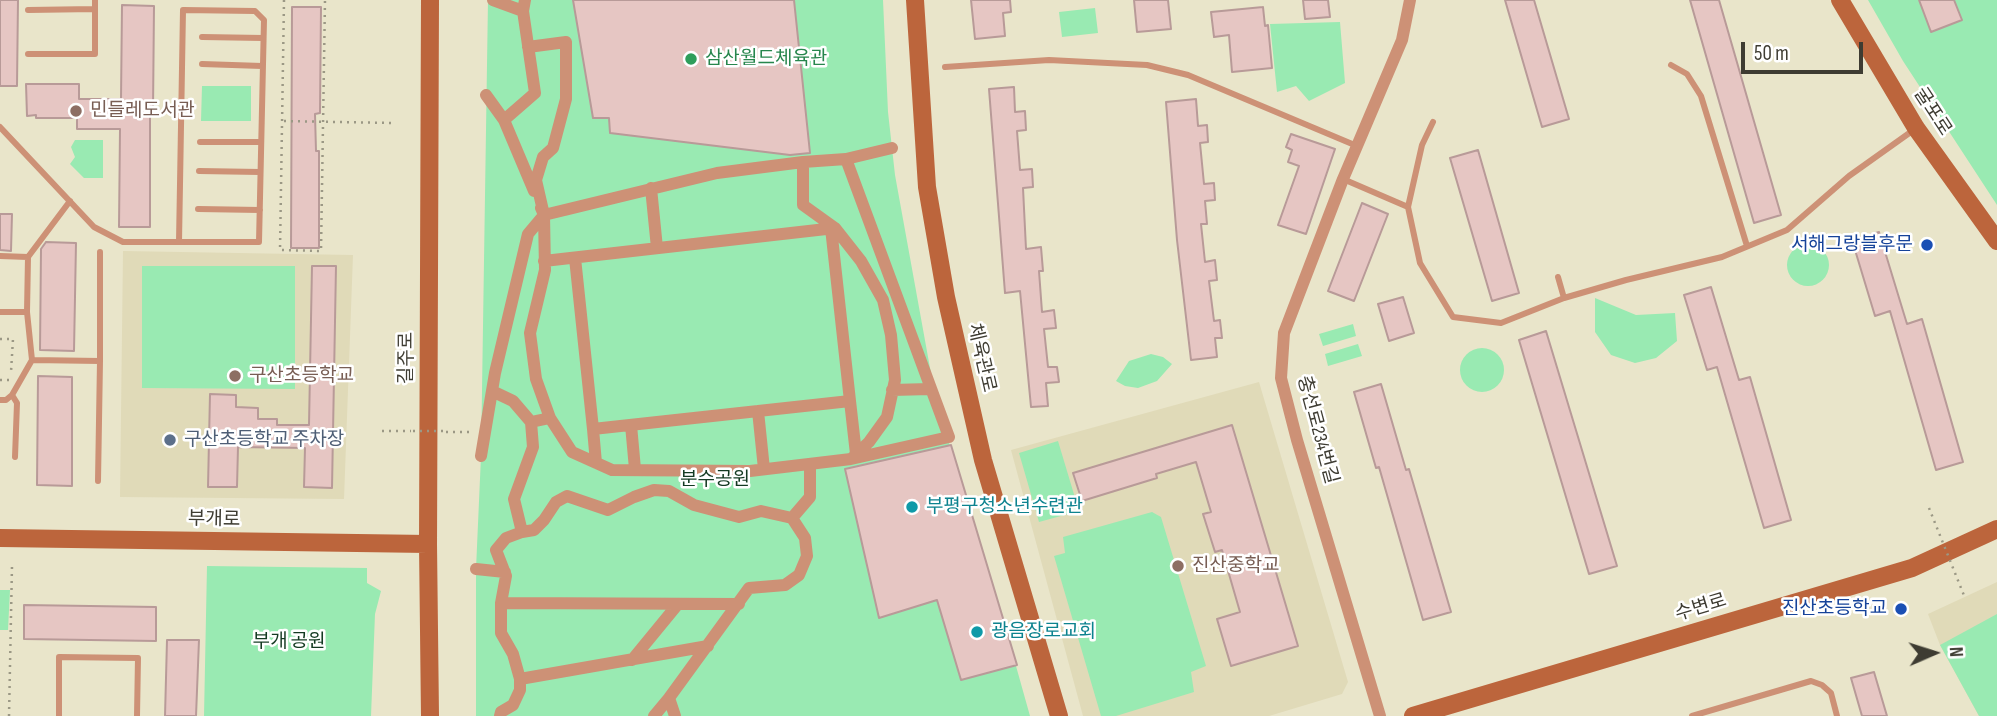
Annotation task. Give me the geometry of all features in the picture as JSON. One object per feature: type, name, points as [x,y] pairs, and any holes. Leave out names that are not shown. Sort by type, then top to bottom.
[{"type":"street","name":"길주로","points":[[429,0],[430,716]]},
{"type":"street","points":[[494,0],[524,5],[535,93],[505,120]]},
{"type":"street","name":"체육관로","points":[[915,0],[927,187],[946,297],[983,460],[1059,716]]},
{"type":"street","name":"충선로234번길","points":[[1380,716],[1281,378],[1284,333],[1343,179],[1402,40],[1410,0]]},
{"type":"street","name":"굴포로","points":[[1840,0],[1916,128],[1997,241]]},
{"type":"street","points":[[528,47],[566,42],[566,99],[553,148],[543,157],[536,180],[544,215],[545,270],[530,333],[536,379],[550,418],[572,452],[611,470],[810,466],[949,437],[846,159]]},
{"type":"street","points":[[486,95],[505,120],[544,215]]},
{"type":"street","points":[[481,456],[492,391],[528,233],[544,215],[717,173],[846,159],[892,148]]},
{"type":"street","points":[[803,162],[803,205],[833,228],[861,261],[883,300],[891,335],[895,380],[887,417],[869,442],[853,457]]},
{"type":"street","points":[[651,188],[657,248]]},
{"type":"street","points":[[544,261],[833,228]]},
{"type":"street","points":[[833,228],[853,457]]},
{"type":"street","points":[[575,258],[596,463]]},
{"type":"street","points":[[892,390],[930,389]]},
{"type":"street","points":[[492,391],[513,401],[531,422],[533,447],[514,499],[522,532]]},
{"type":"street","points":[[593,429],[850,401]]},
{"type":"street","points":[[758,411],[764,469]]},
{"type":"street","points":[[531,422],[550,418]]},
{"type":"street","points":[[631,425],[635,469]]},
{"type":"street","points":[[792,519],[810,497],[810,466]]},
{"type":"street","points":[[499,716],[513,705],[520,690],[520,679],[513,654],[501,633],[501,603],[506,576],[496,550],[506,538],[534,530],[556,502],[567,496],[608,510],[654,490],[669,491],[694,505],[739,517],[761,511],[792,519],[805,538],[807,556],[799,575],[785,585],[764,589],[749,588],[654,716]]},
{"type":"street","name":"수변로","points":[[1413,716],[1912,568],[1997,529]]},
{"type":"street","name":"부개로","points":[[0,538],[428,544]]},
{"type":"street","points":[[476,569],[505,572]]},
{"type":"street","points":[[501,603],[739,604]]},
{"type":"street","points":[[632,660],[678,604]]},
{"type":"street","points":[[520,679],[708,646]]},
{"type":"street","points":[[669,698],[675,716]]},
{"type":"lane","points":[[28,54],[95,54],[95,0]]},
{"type":"lane","points":[[179,242],[184,0]]},
{"type":"lane","points":[[28,10],[95,9]]},
{"type":"lane","points":[[0,127],[94,227],[123,242],[259,242],[264,20],[255,11],[183,10]]},
{"type":"lane","points":[[202,37],[263,38]]},
{"type":"lane","points":[[945,66],[1049,60],[1147,65],[1188,75],[1357,146]]},
{"type":"lane","points":[[202,64],[262,66]]},
{"type":"lane","points":[[1671,65],[1687,74],[1702,96],[1747,246]]},
{"type":"lane","points":[[1433,122],[1422,145],[1408,207],[1419,263],[1453,317],[1501,323],[1564,298],[1722,257],[1787,230],[1849,176],[1916,128]]},
{"type":"lane","points":[[200,142],[261,142]]},
{"type":"lane","points":[[199,171],[260,172]]},
{"type":"lane","points":[[1343,179],[1408,207]]},
{"type":"lane","points":[[0,400],[6,400],[12,395],[32,360],[27,312],[28,257],[70,201]]},
{"type":"lane","points":[[198,209],[260,210]]},
{"type":"lane","points":[[97,481],[100,252]]},
{"type":"lane","points":[[0,256],[28,257]]},
{"type":"lane","points":[[1558,277],[1564,298]]},
{"type":"lane","points":[[0,312],[27,312]]},
{"type":"lane","points":[[32,360],[100,361]]},
{"type":"lane","points":[[12,395],[18,403],[15,457]]},
{"type":"lane","points":[[59,716],[60,657],[138,658],[137,716]]},
{"type":"lane","points":[[1692,716],[1811,681],[1822,685],[1831,694],[1838,716]]},
{"type":"path","points":[[284,0],[280,250],[321,251],[325,0]]},
{"type":"path","points":[[284,121],[391,123]]},
{"type":"path","points":[[0,339],[13,339],[11,380],[0,380]]},
{"type":"path","points":[[382,431],[485,432]]},
{"type":"path","points":[[1928,508],[1965,598]]},
{"type":"path","points":[[9,716],[12,566]]},
{"type":"shaded area","name":"구산초등학교","points":[[123,251],[353,255],[344,499],[120,497]]},
{"type":"shaded area","name":"진산중학교","points":[[1259,382],[1348,682],[1342,694],[1269,716],[1083,716],[1011,450]]},
{"type":"shaded area","points":[[1997,582],[1997,716],[1979,716],[1940,645],[1928,614]]},
{"type":"green space","name":"분수공원","points":[[488,0],[883,0],[888,112],[895,175],[936,401],[993,584],[1030,716],[476,716],[476,569],[481,456]]},
{"type":"green space","points":[[1868,0],[1997,0],[1997,205],[1903,61]]},
{"type":"green space","points":[[1095,8],[1098,33],[1062,37],[1059,12]]},
{"type":"green space","points":[[1340,22],[1345,83],[1309,101],[1296,86],[1277,92],[1270,24]]},
{"type":"green space","points":[[202,86],[251,86],[251,121],[201,121]]},
{"type":"green space","points":[[75,140],[103,140],[103,178],[84,178],[70,164],[75,157],[71,147]]},
{"type":"green space","points":[[1808,244],[1823,250],[1829,265],[1823,280],[1808,286],[1793,280],[1787,265],[1793,250]]},
{"type":"green space","points":[[142,266],[295,266],[295,389],[142,388]]},
{"type":"green space","points":[[1595,298],[1636,315],[1675,313],[1677,341],[1656,358],[1635,363],[1611,355],[1595,332]]},
{"type":"green space","points":[[1353,324],[1356,336],[1323,346],[1319,334]]},
{"type":"green space","points":[[1358,344],[1362,356],[1328,366],[1325,354]]},
{"type":"green space","points":[[1482,348],[1491,349],[1498,354],[1503,361],[1503,379],[1498,386],[1491,391],[1482,392],[1473,391],[1466,386],[1461,379],[1460,370],[1461,361],[1466,354],[1473,349]]},
{"type":"green space","points":[[1151,354],[1163,357],[1172,364],[1157,381],[1138,388],[1116,381],[1129,361]]},
{"type":"green space","points":[[1058,441],[1079,511],[1039,522],[1019,453]]},
{"type":"green space","points":[[1152,512],[1161,517],[1206,666],[1191,672],[1194,692],[1116,716],[1101,716],[1054,556],[1065,553],[1063,537]]},
{"type":"green space","name":"부개 공원","points":[[207,566],[367,568],[367,583],[381,591],[375,614],[371,716],[204,716]]},
{"type":"green space","points":[[0,590],[10,590],[8,630],[0,630]]},
{"type":"green space","points":[[1997,614],[1997,716],[1979,716],[1940,645]]},
{"type":"building","points":[[0,0],[18,0],[17,86],[0,86]]},
{"type":"building","name":"삼산월드체육관","points":[[573,0],[794,0],[810,153],[790,155],[610,133],[609,118],[593,118]]},
{"type":"building","points":[[971,0],[1010,0],[1011,12],[1003,13],[1005,36],[975,39]]},
{"type":"building","points":[[1134,0],[1168,0],[1171,29],[1137,32]]},
{"type":"building","points":[[1303,0],[1328,0],[1330,17],[1305,19]]},
{"type":"building","points":[[1505,0],[1534,0],[1569,119],[1542,127]]},
{"type":"building","points":[[1690,0],[1719,0],[1781,215],[1754,223]]},
{"type":"building","points":[[1919,0],[1954,0],[1962,20],[1931,32]]},
{"type":"building","points":[[122,5],[154,6],[150,227],[119,227],[120,129],[77,129],[77,118],[27,116],[26,84],[79,84],[79,99],[121,99]]},
{"type":"building","points":[[292,7],[321,7],[320,113],[315,114],[316,151],[319,151],[319,248],[291,248]]},
{"type":"building","points":[[1263,7],[1265,26],[1268,25],[1272,68],[1232,72],[1229,35],[1214,37],[1211,12]]},
{"type":"building","points":[[1014,87],[1015,112],[1025,111],[1026,130],[1017,131],[1020,170],[1032,169],[1033,187],[1023,188],[1026,249],[1041,247],[1043,271],[1039,271],[1042,312],[1054,310],[1056,328],[1044,329],[1048,367],[1057,367],[1059,382],[1046,383],[1048,406],[1031,407],[1020,291],[1005,293],[989,89]]},
{"type":"building","points":[[1196,99],[1198,126],[1207,125],[1208,142],[1200,143],[1204,184],[1214,183],[1215,200],[1205,201],[1207,224],[1201,224],[1205,262],[1215,260],[1217,280],[1209,281],[1214,321],[1220,320],[1222,338],[1215,338],[1217,357],[1191,360],[1177,240],[1166,102]]},
{"type":"building","points":[[1291,134],[1335,149],[1306,234],[1278,225],[1299,166],[1288,162],[1292,150],[1286,147]]},
{"type":"building","points":[[1478,150],[1519,293],[1492,301],[1450,158]]},
{"type":"building","points":[[1362,203],[1388,214],[1354,301],[1328,291]]},
{"type":"building","points":[[0,214],[12,214],[11,251],[0,250]]},
{"type":"building","points":[[1879,232],[1907,324],[1922,319],[1963,462],[1936,470],[1890,311],[1875,316],[1852,240]]},
{"type":"building","points":[[46,242],[76,243],[74,351],[40,350],[41,249]]},
{"type":"building","points":[[312,266],[336,266],[332,488],[304,487],[305,448],[238,447],[237,487],[208,487],[210,394],[236,395],[236,407],[258,408],[258,419],[277,419],[277,425],[309,425]]},
{"type":"building","points":[[1711,287],[1739,380],[1750,377],[1791,520],[1764,528],[1717,367],[1707,370],[1684,295]]},
{"type":"building","points":[[1403,297],[1414,333],[1389,341],[1378,304]]},
{"type":"building","points":[[1546,331],[1617,566],[1589,574],[1519,340]]},
{"type":"building","points":[[38,376],[72,377],[72,486],[37,485]]},
{"type":"building","points":[[1381,384],[1451,612],[1423,620],[1379,467],[1376,468],[1354,392]]},
{"type":"building","points":[[1232,425],[1298,646],[1231,666],[1217,619],[1240,612],[1222,550],[1215,552],[1203,514],[1211,512],[1196,462],[1156,474],[1157,478],[1082,501],[1073,473]]},
{"type":"building","name":"부평구청소년수련관","points":[[951,445],[1017,665],[961,680],[937,600],[879,618],[845,469]]},
{"type":"building","points":[[24,605],[156,607],[156,641],[24,639]]},
{"type":"building","points":[[167,640],[199,640],[196,716],[165,716]]},
{"type":"building","points":[[1874,672],[1887,716],[1862,716],[1851,678]]},
{"type":"place","name":"삼산월드체육관","points":[[691,59]]},
{"type":"place","name":"민들레도서관","points":[[76,111]]},
{"type":"place","name":"서해그랑블후문","points":[[1927,245]]},
{"type":"place","name":"구산초등학교","points":[[235,376]]},
{"type":"place","name":"구산초등학교 주차장","points":[[170,440]]},
{"type":"place","name":"부평구청소년수련관","points":[[912,507]]},
{"type":"place","name":"진산중학교","points":[[1178,566]]},
{"type":"place","name":"진산초등학교","points":[[1901,609]]},
{"type":"place","name":"광음장로교회","points":[[977,632]]}]
